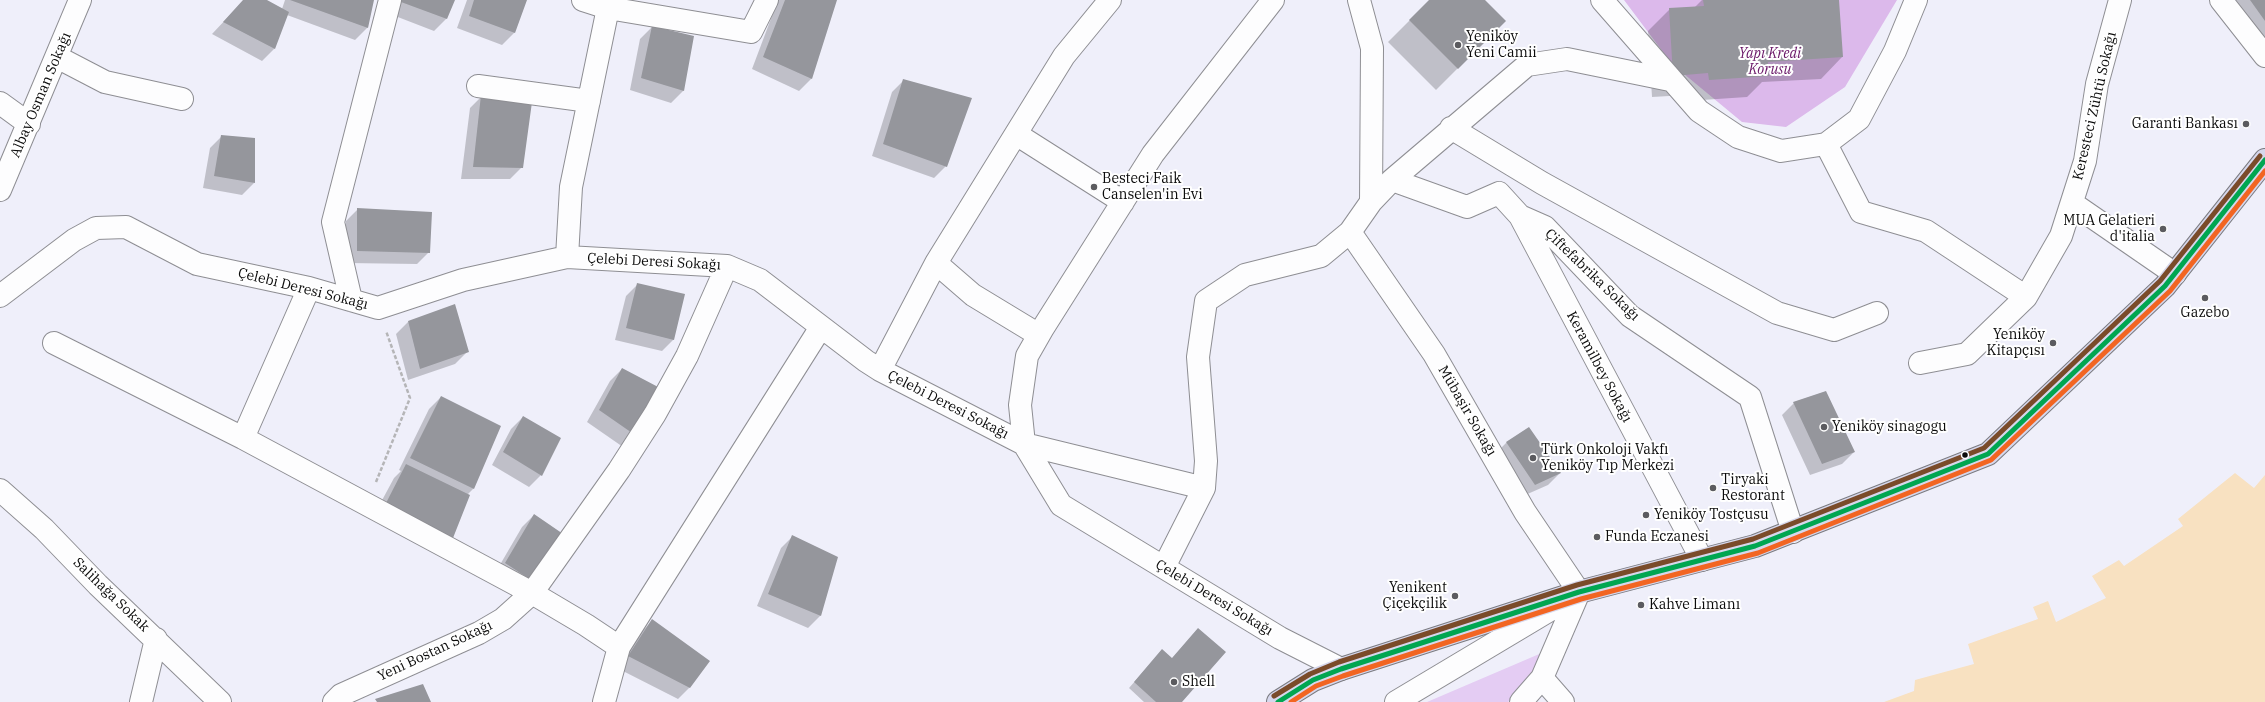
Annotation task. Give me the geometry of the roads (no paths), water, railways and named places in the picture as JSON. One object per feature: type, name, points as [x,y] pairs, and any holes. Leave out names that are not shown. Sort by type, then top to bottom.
[{"type":"main road","points":[[1278,702],[1313,680],[1341,669],[1580,592],[1755,546],[1988,454],[2165,286],[2265,160]]},
{"type":"street","name":"Albay Osman Sokağı","points":[[0,190],[80,0]]},
{"type":"street","points":[[351,300],[333,222],[390,0]]},
{"type":"street","points":[[583,0],[608,8],[751,32],[768,0]]},
{"type":"street","points":[[880,370],[936,263],[1064,56],[1110,0]]},
{"type":"street","points":[[1204,488],[1024,444],[1020,405],[1027,356],[1039,334],[1153,154],[1273,0]]},
{"type":"street","points":[[1359,0],[1372,48],[1371,202]]},
{"type":"street","points":[[1602,0],[1670,80],[1699,111],[1738,137],[1781,151],[1826,144],[1859,119],[1895,51],[1916,0]]},
{"type":"street","name":"Keresteci Zühtü Sokağı","points":[[1920,363],[1967,354],[2026,297],[2061,236],[2085,161],[2097,84],[2120,0]]},
{"type":"street","points":[[2221,0],[2265,56]]},
{"type":"street","points":[[568,257],[570,187],[608,8]]},
{"type":"street","points":[[57,57],[106,82],[182,98]]},
{"type":"street","points":[[1164,567],[1204,488],[1206,461],[1198,357],[1206,301],[1244,275],[1321,256],[1350,232],[1371,202],[1392,180],[1451,128],[1527,65],[1567,59],[1670,80]]},
{"type":"street","points":[[478,86],[589,101]]},
{"type":"street","points":[[0,103],[29,124]]},
{"type":"street","points":[[1451,128],[1498,157],[1777,313],[1834,330],[1877,314]]},
{"type":"street","points":[[1016,134],[1123,202]]},
{"type":"street","points":[[1826,144],[1861,212],[1926,231],[2026,297]]},
{"type":"street","points":[[1392,180],[1467,207],[1499,193],[1498,157]]},
{"type":"street","name":"Çiftefabrika Sokağı","points":[[1499,193],[1520,216],[1545,228],[1630,316],[1750,397],[1792,532]]},
{"type":"street","points":[[2072,203],[2175,274]]},
{"type":"street","name":"Keramilbey Sokağı","points":[[1520,216],[1702,560]]},
{"type":"street","name":"Çelebi Deresi Sokağı","points":[[0,296],[74,240],[96,228],[126,227],[197,264],[309,288],[378,308],[463,280],[568,257],[727,266],[760,280],[880,370],[1024,444],[1061,505],[1280,638],[1341,669]]},
{"type":"street","name":"Mübaşir Sokağı","points":[[1350,232],[1434,354],[1525,512],[1580,592]]},
{"type":"street","points":[[936,263],[972,295],[1039,334]]},
{"type":"street","name":"Yeni Bostan Sokağı","points":[[334,702],[340,695],[479,633],[504,619],[532,593],[619,470],[655,414],[690,350],[727,266]]},
{"type":"street","points":[[243,438],[309,288]]},
{"type":"street","points":[[604,702],[619,647],[822,327]]},
{"type":"street","points":[[54,344],[243,438],[367,504],[532,593],[619,647]]},
{"type":"street","name":"Salihağa Sokak","points":[[0,490],[44,529],[98,585],[220,702]]},
{"type":"street","points":[[1521,702],[1542,678],[1580,592]]},
{"type":"street","points":[[1396,702],[1580,592]]},
{"type":"street","points":[[141,702],[156,639]]},
{"type":"street","points":[[1542,678],[1563,702]]},
{"type":"place","name":"Yeniköy Yeni Camii","points":[[1458,45]]},
{"type":"place","name":"Garanti Bankası","points":[[2246,124]]},
{"type":"place","name":"Besteci Faik Canselen'in Evi","points":[[1094,187]]},
{"type":"place","name":"MUA Gelatieri d'italia","points":[[2163,229]]},
{"type":"place","name":"Gazebo","points":[[2205,298]]},
{"type":"place","name":"Yeniköy Kitapçısı","points":[[2053,343]]},
{"type":"place","name":"Yeniköy sinagogu","points":[[1824,427]]},
{"type":"place","name":"Türk Onkoloji Vakfı Yeniköy Tıp Merkezi","points":[[1533,458]]},
{"type":"place","name":"Tiryaki Restorant","points":[[1713,488]]},
{"type":"place","name":"Yeniköy Tostçusu","points":[[1646,515]]},
{"type":"place","name":"Funda Eczanesi","points":[[1597,537]]},
{"type":"place","name":"Yenikent Çiçekçilik","points":[[1455,596]]},
{"type":"place","name":"Kahve Limanı","points":[[1641,605]]},
{"type":"place","name":"Shell","points":[[1174,682]]},
{"type":"park label","name":"Yapı Kredi Korusu","points":[[1770,62]]}]
